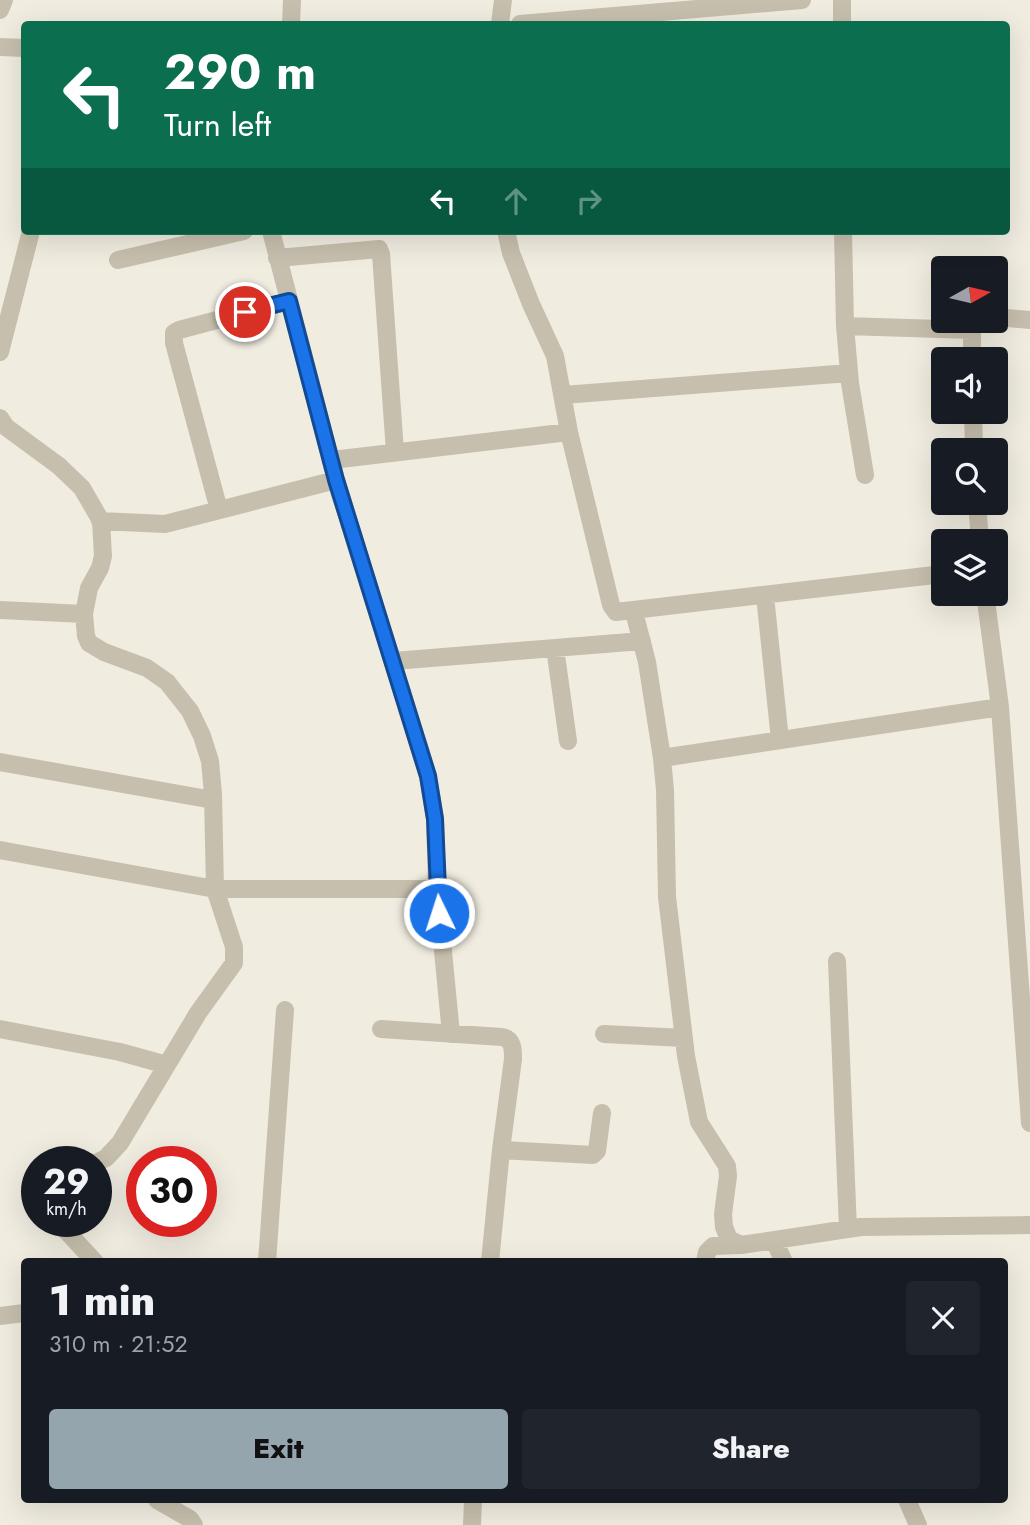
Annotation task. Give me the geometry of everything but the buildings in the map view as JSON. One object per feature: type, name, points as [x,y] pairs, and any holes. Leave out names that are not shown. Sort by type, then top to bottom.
[{"type":"street","points":[[0,10],[4,0]]},
{"type":"street","points":[[291,21],[292,0]]},
{"type":"street","points":[[500,21],[503,0]]},
{"type":"street","points":[[555,21],[802,0]]},
{"type":"street","points":[[842,0],[842,21]]},
{"type":"street","points":[[0,47],[21,48]]},
{"type":"street","points":[[0,352],[30,235]]},
{"type":"street","points":[[118,260],[227,235]]},
{"type":"street","points":[[272,235],[336,480],[425,762],[435,819],[437,889],[451,1034]]},
{"type":"street","points":[[507,235],[531,304],[552,347],[560,375],[569,432],[611,605],[618,613],[931,575]]},
{"type":"street","points":[[843,235],[849,373],[865,475]]},
{"type":"street","points":[[277,258],[379,249],[395,452]]},
{"type":"street","points":[[219,510],[174,343],[174,333],[289,301]]},
{"type":"street","points":[[1008,318],[1030,320]]},
{"type":"street","points":[[845,326],[931,325]]},
{"type":"street","points":[[563,395],[849,373]]},
{"type":"street","points":[[0,418],[15,434],[59,466],[82,488],[100,521],[103,556],[89,588],[84,614],[89,643],[104,652],[147,667],[167,682],[183,700],[195,722],[212,776],[215,889],[234,947],[234,963],[198,1013],[120,1143],[112,1152]]},
{"type":"street","points":[[332,460],[569,432]]},
{"type":"street","points":[[100,521],[157,525],[336,480]]},
{"type":"street","points":[[765,596],[780,740]]},
{"type":"street","points":[[987,606],[1000,707],[1030,1123]]},
{"type":"street","points":[[0,610],[84,614]]},
{"type":"street","points":[[634,612],[642,641],[662,758],[667,897],[684,1038],[699,1122],[727,1166],[724,1227],[729,1239],[741,1245]]},
{"type":"street","points":[[394,661],[642,641]]},
{"type":"street","points":[[555,648],[568,741]]},
{"type":"street","points":[[662,758],[1000,707]]},
{"type":"street","points":[[0,762],[213,800]]},
{"type":"street","points":[[0,850],[215,889],[437,889]]},
{"type":"street","points":[[837,961],[848,1229]]},
{"type":"street","points":[[267,1258],[285,1010]]},
{"type":"street","points":[[0,1029],[120,1052],[167,1065]]},
{"type":"street","points":[[381,1029],[502,1037],[512,1044],[513,1059],[490,1258]]},
{"type":"street","points":[[604,1034],[684,1038]]},
{"type":"street","points":[[501,1150],[593,1155],[597,1151],[599,1141],[601,1113]]},
{"type":"street","points":[[706,1258],[711,1247],[848,1229],[967,1224],[1030,1225]]},
{"type":"street","points":[[72,1237],[91,1258]]},
{"type":"street","points":[[774,1240],[782,1258]]},
{"type":"street","points":[[0,1316],[21,1313]]},
{"type":"street","points":[[162,1503],[190,1518],[194,1525]]},
{"type":"street","points":[[472,1525],[473,1503]]},
{"type":"street","points":[[908,1503],[918,1525]]},
{"type":"route","points":[[245,312],[289,301],[336,480],[425,762],[435,819],[439,913]]}]
